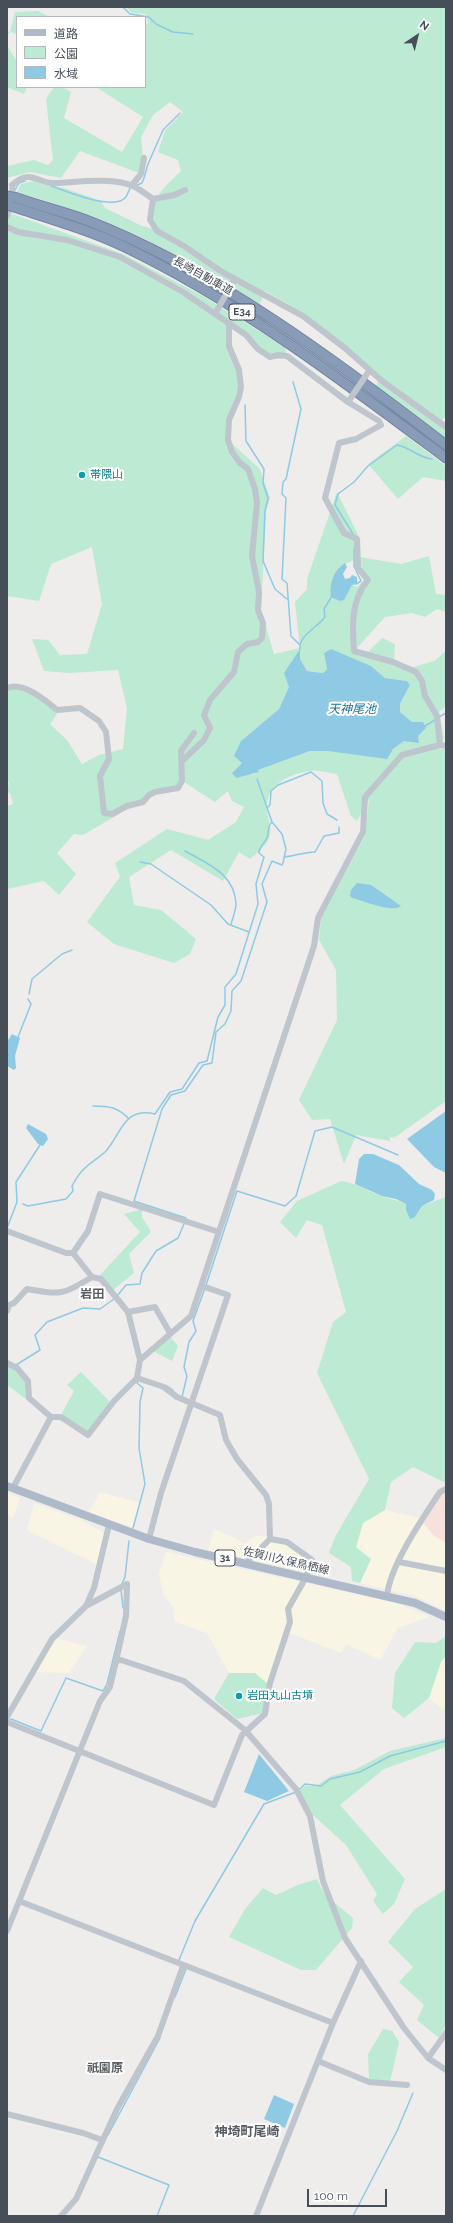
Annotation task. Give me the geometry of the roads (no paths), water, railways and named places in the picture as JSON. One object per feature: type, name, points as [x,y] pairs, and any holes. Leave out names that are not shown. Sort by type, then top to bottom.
[{"type":"highway","name":"長崎自動車道","points":[[7,196],[12,203],[124,247],[196,284],[312,358],[446,458]]},
{"type":"highway","name":"長崎自動車道","points":[[12,203],[86,220],[140,244],[209,281],[310,346],[446,445]]},
{"type":"main road","name":"佐賀川久保鳥栖線","points":[[10,1487],[149,1539],[195,1552],[415,1603],[446,1617]]},
{"type":"street","points":[[132,185],[141,174],[144,158]]},
{"type":"street","points":[[7,216],[13,195],[9,184],[30,176],[56,184],[67,181],[107,180],[132,185],[153,199],[174,195],[185,190]]},
{"type":"street","points":[[153,199],[150,220],[157,231],[184,246],[206,263],[303,316],[346,349],[369,371],[446,427]]},
{"type":"street","points":[[7,227],[18,232],[91,246],[120,257],[183,292],[216,313],[246,335],[258,349],[270,357],[278,355],[287,356],[348,402],[380,421],[381,425],[356,439],[339,443],[325,498],[344,533],[357,539],[358,568],[368,580],[359,590],[352,616],[354,651],[393,662],[416,672],[422,681],[425,696],[437,716],[443,745],[402,755],[365,797],[363,832],[318,918],[314,946],[219,1232],[205,1287],[191,1316],[170,1332],[140,1360]]},
{"type":"street","points":[[216,313],[235,279]]},
{"type":"street","points":[[182,761],[204,740],[210,728],[204,715],[210,700],[234,672],[238,652],[247,644],[258,642],[262,638],[263,623],[258,610],[259,592],[252,556],[256,503],[255,489],[248,469],[240,463],[232,452],[228,440],[229,420],[240,397],[241,387],[239,370],[229,346],[229,324]]},
{"type":"street","points":[[348,402],[369,371]]},
{"type":"street","points":[[7,688],[12,686],[19,687],[46,700],[57,710],[80,708],[99,720],[104,727],[110,755],[100,776],[104,813],[112,814],[127,806],[143,802],[149,795],[155,792],[178,788],[182,781],[181,750],[194,733]]},
{"type":"street","points":[[73,1253],[88,1231],[100,1194],[219,1232]]},
{"type":"street","points":[[7,1232],[66,1253],[73,1253]]},
{"type":"street","points":[[12,1365],[28,1381],[29,1398],[50,1417],[61,1417],[88,1435],[114,1402],[139,1379],[140,1360],[128,1312],[101,1279],[92,1277],[73,1253]]},
{"type":"street","points":[[8,1307],[14,1303],[27,1289],[54,1294],[67,1292],[92,1277]]},
{"type":"street","points":[[149,1539],[161,1493],[228,1295],[205,1287]]},
{"type":"street","points":[[128,1312],[155,1307],[170,1332]]},
{"type":"street","points":[[139,1379],[164,1387],[177,1397],[220,1415],[226,1440],[237,1459],[266,1495],[269,1504],[270,1538],[246,1563]]},
{"type":"street","points":[[10,1487],[50,1417]]},
{"type":"street","points":[[387,1596],[399,1562],[417,1527],[440,1492],[446,1489]]},
{"type":"street","points":[[86,1606],[94,1588],[109,1525]]},
{"type":"street","points":[[9,1722],[214,1805],[245,1730],[265,1714],[270,1683],[290,1622],[288,1609],[306,1577],[312,1560],[290,1544],[270,1538]]},
{"type":"street","points":[[399,1562],[446,1571]]},
{"type":"street","points":[[7,1717],[52,1640],[86,1606],[127,1584],[126,1616],[110,1687],[100,1701],[7,1931]]},
{"type":"street","points":[[116,1660],[121,1660],[184,1681],[245,1730],[297,1792],[310,1816],[323,1882],[345,1938],[404,2028],[428,2058],[446,2070]]},
{"type":"street","points":[[19,1901],[333,2023]]},
{"type":"street","points":[[256,2216],[333,2023],[361,1962]]},
{"type":"street","points":[[61,2216],[76,2199],[117,2109],[158,2036],[183,1966]]},
{"type":"street","points":[[428,2058],[446,2033]]},
{"type":"street","points":[[318,2061],[369,2082],[407,2085]]},
{"type":"street","points":[[7,2114],[83,2133],[102,2140]]},
{"type":"water","points":[[345,563],[347,567],[343,574],[345,579],[350,578],[352,575],[357,577],[357,584],[352,585],[344,600],[340,601],[331,597],[331,583],[337,570]]},
{"type":"water","name":"天神尾池","points":[[300,649],[300,659],[307,671],[323,673],[327,669],[324,653],[331,649],[371,666],[385,678],[407,681],[410,685],[400,704],[400,712],[412,722],[423,722],[426,728],[418,736],[419,743],[404,741],[393,749],[387,759],[328,751],[310,751],[258,770],[259,772],[236,778],[232,773],[242,763],[234,756],[241,741],[279,709],[289,687],[284,673]]},
{"type":"water","points":[[357,883],[371,885],[401,906],[391,908],[370,904],[352,898],[350,896],[351,890]]},
{"type":"water","points":[[12,1034],[20,1038],[15,1056],[16,1068],[14,1070],[7,1066],[7,1042]]},
{"type":"water","points":[[446,1111],[446,1173],[434,1167],[407,1139]]},
{"type":"water","points":[[28,1124],[46,1134],[48,1139],[43,1146],[38,1144],[26,1128]]},
{"type":"water","points":[[364,1154],[373,1154],[399,1165],[419,1184],[432,1190],[435,1194],[434,1200],[422,1206],[415,1217],[410,1219],[406,1210],[406,1204],[396,1199],[382,1196],[355,1184],[359,1159]]},
{"type":"water","points":[[259,1754],[289,1791],[267,1801],[244,1792]]},
{"type":"water","points":[[274,2095],[294,2104],[285,2128],[264,2119]]},
{"type":"waterway","points":[[123,7],[130,14],[143,16]]},
{"type":"waterway","points":[[146,17],[149,17],[156,24],[173,32],[193,34]]},
{"type":"waterway","points":[[137,185],[142,183],[148,164],[163,130],[180,113]]},
{"type":"waterway","points":[[15,190],[19,183],[25,181]]},
{"type":"waterway","points":[[51,186],[78,196],[111,202],[120,201],[126,197],[130,188]]},
{"type":"waterway","points":[[293,382],[301,409],[286,479],[283,482],[282,494],[286,498],[282,579],[287,583],[291,636],[299,644]]},
{"type":"waterway","points":[[245,405],[246,441],[264,469],[263,483],[268,498],[265,511],[263,561],[275,589],[287,599]]},
{"type":"waterway","points":[[353,534],[335,505],[338,494],[354,482],[368,466],[397,445],[423,457],[432,459]]},
{"type":"waterway","points":[[354,548],[354,566],[361,581],[356,584]]},
{"type":"waterway","points":[[300,649],[300,644],[305,636],[325,617],[324,609],[332,596]]},
{"type":"waterway","points":[[439,717],[446,713]]},
{"type":"waterway","points":[[425,726],[435,720]]},
{"type":"waterway","points":[[268,807],[270,805],[271,791],[278,785],[311,772],[322,781],[323,803],[327,814],[337,820]]},
{"type":"waterway","points":[[185,1220],[186,1218],[134,1201],[162,1109],[171,1095],[185,1091],[203,1065],[212,1063],[216,1032],[225,1024],[231,1011],[232,991],[241,981],[267,902],[262,884],[272,861],[282,865],[283,863],[286,849],[282,834],[272,822],[257,779]]},
{"type":"waterway","points":[[23,1204],[28,1206],[66,1199],[73,1191],[72,1186],[79,1174],[106,1151],[124,1123],[136,1114],[155,1114],[170,1092],[182,1089],[199,1063],[207,1061],[218,1017],[225,1005],[225,987],[236,974],[258,904],[256,884],[264,857],[259,853],[259,851],[267,838],[270,824],[272,822]]},
{"type":"waterway","points":[[284,857],[315,852],[324,836],[339,833],[339,827]]},
{"type":"waterway","points":[[185,851],[219,871],[231,885],[236,904],[231,925]]},
{"type":"waterway","points":[[140,862],[151,864],[211,905],[228,924],[249,932]]},
{"type":"waterway","points":[[29,994],[32,979],[62,954],[72,950]]},
{"type":"waterway","points":[[18,1037],[31,1004],[28,999]]},
{"type":"waterway","points":[[93,1106],[113,1108],[121,1112],[129,1119]]},
{"type":"waterway","points":[[206,1285],[237,1191],[285,1206],[296,1196],[315,1131],[332,1127],[398,1155]]},
{"type":"waterway","points":[[7,1228],[17,1202],[16,1182],[40,1145]]},
{"type":"waterway","points":[[117,1296],[126,1285],[140,1284],[142,1273],[156,1251],[178,1238],[184,1224]]},
{"type":"waterway","points":[[182,1397],[187,1376],[184,1367],[189,1342],[196,1331],[193,1321],[205,1288]]},
{"type":"waterway","points":[[16,1365],[40,1350],[35,1335],[47,1322],[83,1308],[100,1309],[114,1299]]},
{"type":"waterway","points":[[133,1528],[145,1484],[139,1448],[140,1402],[143,1388],[137,1383],[138,1381]]},
{"type":"waterway","points":[[167,1386],[173,1390]]},
{"type":"waterway","points":[[122,1584],[125,1577],[129,1541]]},
{"type":"waterway","points":[[121,1590],[123,1608]]},
{"type":"waterway","points":[[9,1721],[11,1719],[41,1731],[66,1678],[103,1691],[107,1684],[120,1631]]},
{"type":"waterway","points":[[299,1790],[305,1784],[321,1786],[330,1779],[360,1772],[390,1756],[446,1741]]},
{"type":"waterway","points":[[179,1960],[195,1921],[264,1804],[296,1792]]},
{"type":"waterway","points":[[175,1997],[186,1969]]},
{"type":"waterway","points":[[108,2135],[160,2038]]},
{"type":"waterway","points":[[353,2216],[397,2131],[413,2093]]},
{"type":"waterway","points":[[98,2157],[169,2185],[157,2216]]},
{"type":"place","name":"帯隈山","points":[[82,475]]},
{"type":"place","name":"岩田丸山古墳","points":[[239,1696]]},
{"type":"district","name":"岩田","points":[[92,1294]]},
{"type":"district","name":"祇園原","points":[[105,2068]]},
{"type":"district","name":"神埼町尾崎","points":[[247,2132]]}]
